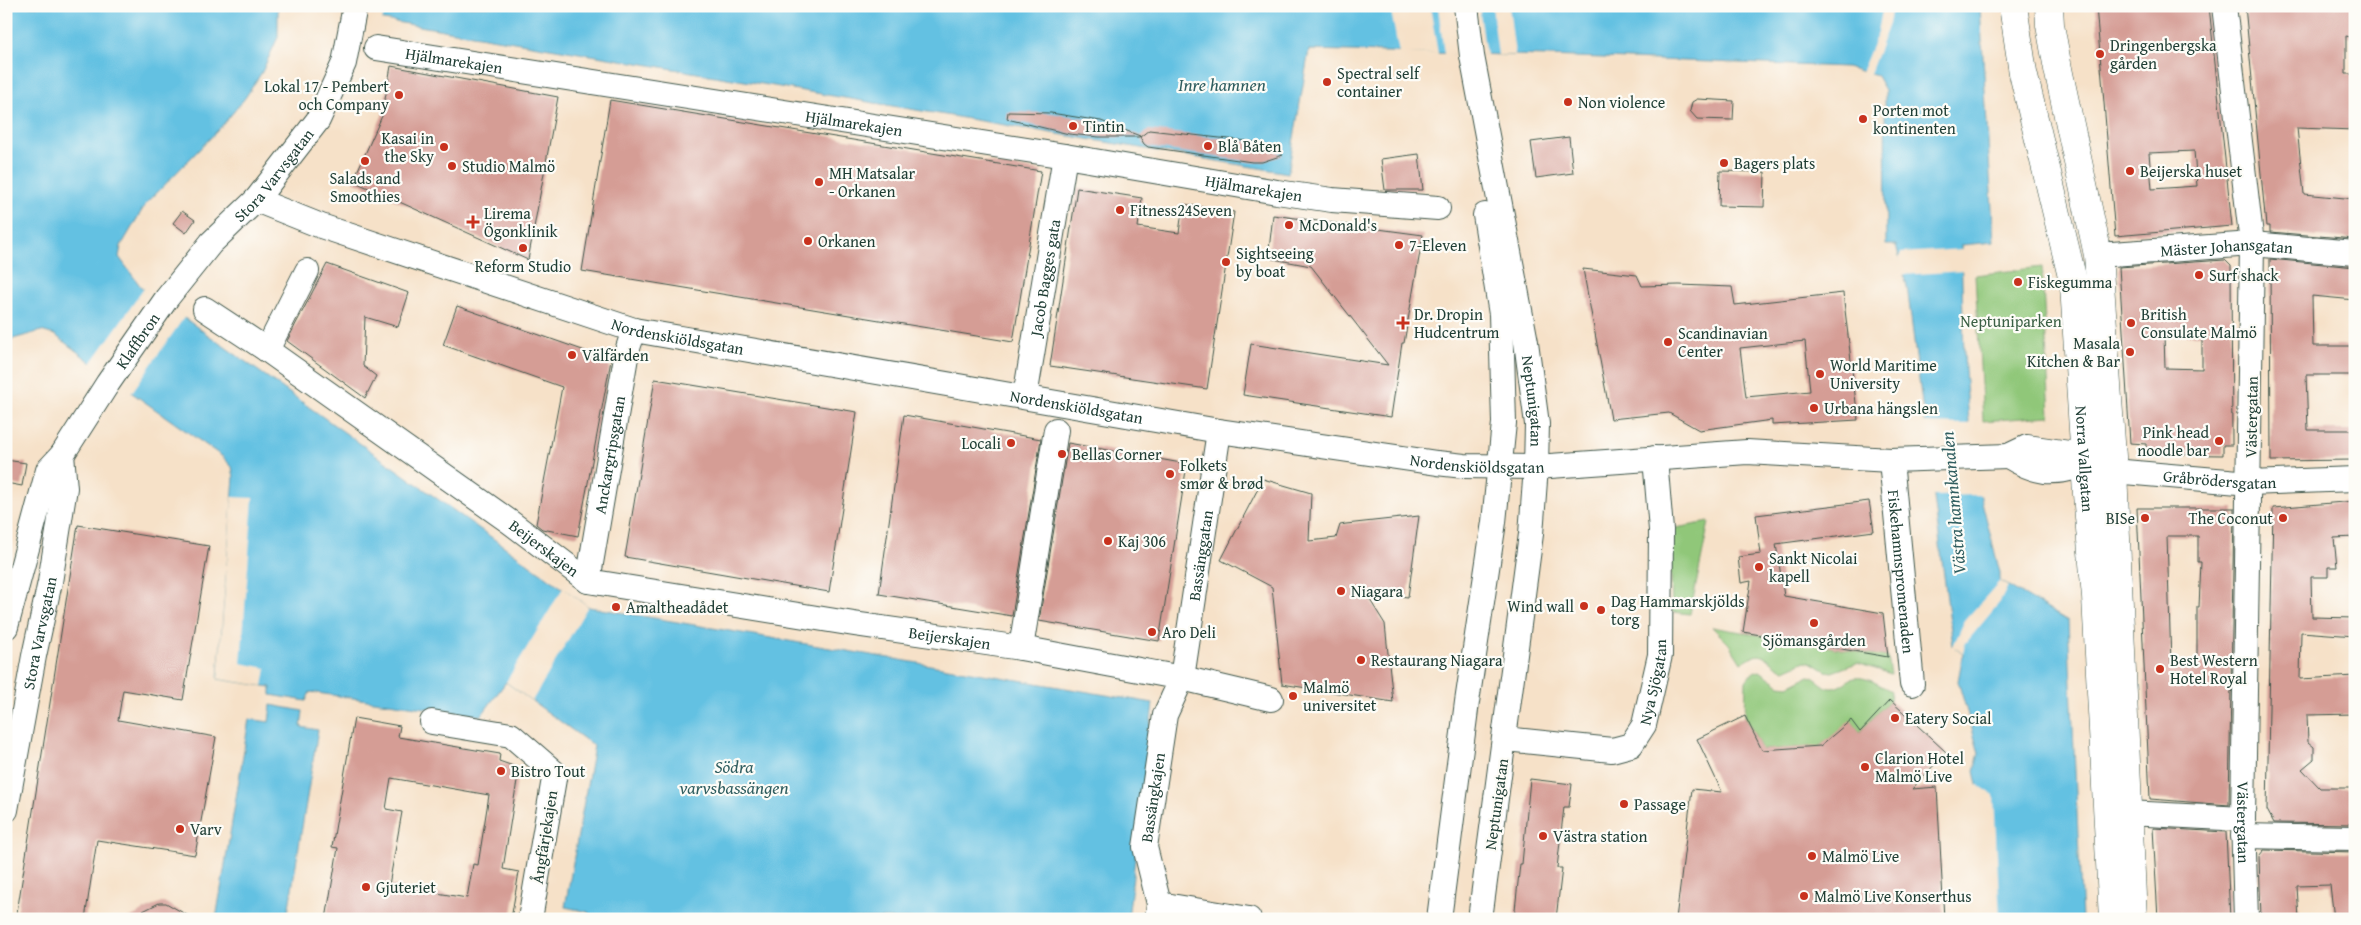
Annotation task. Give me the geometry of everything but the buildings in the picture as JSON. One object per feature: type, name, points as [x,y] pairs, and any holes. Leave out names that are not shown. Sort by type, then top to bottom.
[{"type":"main road","name":"Norra Vallgatan","points":[[2013,6],[2023,73],[2074,285],[2085,465],[2096,597],[2113,919]]},
{"type":"main road","name":"Norra Vallgatan","points":[[2049,6],[2050,25],[2058,69],[2098,255],[2113,471],[2133,919]]},
{"type":"street","name":"Neptunigatan","points":[[1450,6],[1465,56],[1531,369],[1537,424],[1531,534],[1480,919]]},
{"type":"street","name":"Neptunigatan","points":[[1439,919],[1467,702],[1494,522],[1505,402],[1501,314],[1465,56],[1466,6]]},
{"type":"street","name":"Västergatan","points":[[2224,6],[2252,242],[2250,483],[2243,828],[2246,919]]},
{"type":"street","name":"Stora Varvsgatan","points":[[167,298],[211,243],[256,200],[318,120],[344,63],[353,21]]},
{"type":"street","name":"Hjälmarekajen","points":[[376,48],[1065,156],[1332,200],[1438,208]]},
{"type":"street","name":"Jacob Bagges gata","points":[[1025,398],[1065,156]]},
{"type":"street","name":"Nordenskiöldsgatan","points":[[256,200],[321,226],[634,330],[1219,431],[1437,463],[1536,467],[1747,452],[1891,460],[2008,456]]},
{"type":"street","name":"Mäster Johansgatan","points":[[2098,255],[2252,242],[2355,252]]},
{"type":"street","points":[[266,350],[306,271]]},
{"type":"street","name":"Klaffbron","points":[[108,384],[167,298]]},
{"type":"street","name":"Beijerskajen","points":[[205,309],[510,522],[588,581],[844,623],[1021,648],[1182,678],[1272,699]]},
{"type":"street","name":"Anckargripsgatan","points":[[588,581],[627,351],[634,330]]},
{"type":"street","name":"Stora Varvsgatan","points":[[6,625],[48,470],[62,455],[108,384]]},
{"type":"street","points":[[1021,648],[1056,430]]},
{"type":"street","name":"Bassänggatan","points":[[1182,678],[1219,431]]},
{"type":"street","name":"Stora Varvsgatan","points":[[6,810],[50,582],[65,488],[62,455]]},
{"type":"street","name":"Gråbrödersgatan","points":[[2008,456],[2028,468],[2045,471],[2067,471],[2085,465],[2113,471],[2250,483],[2355,478]]},
{"type":"street","name":"Nya Sjögatan","points":[[1505,739],[1612,750],[1631,745],[1644,726],[1660,655],[1661,637],[1660,530],[1655,458]]},
{"type":"street","name":"Fiskehamnspromenaden","points":[[1891,460],[1912,684]]},
{"type":"street","points":[[6,625],[40,630]]},
{"type":"street","name":"Bassängkajen","points":[[1158,911],[1145,846],[1165,714],[1182,678]]},
{"type":"street","name":"Ångfärjekajen","points":[[432,722],[511,735],[555,773],[530,919]]},
{"type":"street","points":[[2128,813],[2243,828],[2355,838]]},
{"type":"street","points":[[1158,911],[1250,919]]},
{"type":"green space","name":"Neptuniparken","points":[[2042,267],[2050,416],[1983,421],[1975,275]]},
{"type":"green space","points":[[1709,522],[1690,614],[1672,612],[1670,529]]},
{"type":"green space","points":[[1712,627],[1888,657],[1891,674],[1857,663],[1832,672],[1805,661],[1785,670],[1761,655],[1749,658],[1741,663],[1729,644]]},
{"type":"green space","points":[[1760,671],[1780,685],[1789,686],[1809,676],[1830,688],[1838,687],[1851,679],[1866,679],[1891,691],[1890,700],[1860,732],[1851,721],[1810,754],[1810,747],[1762,750],[1745,716],[1746,681],[1752,673]]},
{"type":"water","name":"Södra varvsbassängen","points":[[6,6],[278,6],[278,37],[262,72],[245,98],[221,127],[145,205],[121,246],[119,257],[141,287],[589,607],[1153,703],[1128,919],[594,919],[588,912],[565,907],[594,746],[506,682],[481,716],[310,692],[306,701],[271,695],[271,687],[218,679],[234,477],[232,467],[223,457],[132,393],[55,335],[41,331],[6,341]]},
{"type":"water","points":[[324,6],[1980,6],[1994,242],[1961,245],[1964,356],[1972,462],[2000,573],[2000,581],[2068,621],[2082,919],[1989,919],[1980,798],[1974,771],[1979,753],[1958,681],[1963,654],[1953,646],[1907,286],[1896,245],[1886,245],[1885,90],[1877,76],[1847,67],[1548,56],[1309,50],[1288,173],[325,10]]},
{"type":"water","points":[[271,705],[303,711],[301,727],[318,730],[287,919],[216,919],[249,719],[269,722]]},
{"type":"pier","points":[[330,6],[385,6],[382,22],[329,13]]},
{"type":"pier","points":[[1390,6],[1430,6],[1438,54],[1399,53]]},
{"type":"pier","points":[[1438,6],[1479,6],[1486,55],[1444,54]]},
{"type":"pier","points":[[1492,6],[1509,6],[1515,55],[1498,55]]},
{"type":"pier","points":[[1883,6],[1892,6],[1889,24],[1869,76],[1861,73],[1878,32]]},
{"type":"pier","points":[[1963,249],[1964,271],[1903,275],[1900,269],[1899,259],[1901,253]]},
{"type":"pier","points":[[145,287],[185,316],[130,395],[90,365]]},
{"type":"pier","points":[[1922,423],[1972,424],[1975,461],[1984,495],[1932,496]]},
{"type":"pier","points":[[232,497],[253,498],[241,663],[266,668],[263,686],[218,679]]},
{"type":"pier","points":[[2000,581],[2008,586],[2000,602],[1965,644],[1963,654],[1953,646],[1965,620]]},
{"type":"pier","points":[[563,588],[588,606],[532,701],[506,682]]},
{"type":"pier","points":[[1978,785],[1994,795],[2000,919],[1987,919],[1975,786]]},
{"type":"place","name":"Dringenbergska gården","points":[[2100,54]]},
{"type":"place","name":"Spectral self container","points":[[1327,82]]},
{"type":"place","name":"Lokal 17 - Pembert och Company","points":[[399,95]]},
{"type":"place","name":"Non violence","points":[[1568,102]]},
{"type":"place","name":"Porten mot kontinenten","points":[[1863,119]]},
{"type":"place","name":"Tintin","points":[[1073,126]]},
{"type":"place","name":"Blå Båten","points":[[1208,146]]},
{"type":"place","name":"Kasai in the Sky","points":[[444,147]]},
{"type":"place","name":"Salads and Smoothies","points":[[365,161]]},
{"type":"place","name":"Bagers plats","points":[[1724,163]]},
{"type":"place","name":"Studio Malmö","points":[[452,166]]},
{"type":"place","name":"Beijerska huset","points":[[2130,171]]},
{"type":"place","name":"MH Matsalar - Orkanen","points":[[819,182]]},
{"type":"place","name":"Fitness24Seven","points":[[1120,210]]},
{"type":"place","name":"Lirema Ögonklinik","points":[[473,222]]},
{"type":"place","name":"McDonald's","points":[[1289,225]]},
{"type":"place","name":"Orkanen","points":[[808,241]]},
{"type":"place","name":"7-Eleven","points":[[1399,245]]},
{"type":"place","name":"Reform Studio","points":[[523,248]]},
{"type":"place","name":"Sightseeing by boat","points":[[1226,262]]},
{"type":"place","name":"Surf shack","points":[[2199,275]]},
{"type":"place","name":"Fiskegumma","points":[[2018,282]]},
{"type":"place","name":"Dr. Dropin Hudcentrum","points":[[1403,323]]},
{"type":"place","name":"British Consulate Malmö","points":[[2131,323]]},
{"type":"place","name":"Scandinavian Center","points":[[1668,342]]},
{"type":"place","name":"Masala Kitchen & Bar","points":[[2130,352]]},
{"type":"place","name":"Välfärden","points":[[572,355]]},
{"type":"place","name":"World Maritime University","points":[[1820,374]]},
{"type":"place","name":"Urbana hängslen","points":[[1814,408]]},
{"type":"place","name":"Pink head noodle bar","points":[[2219,441]]},
{"type":"place","name":"Locali","points":[[1011,443]]},
{"type":"place","name":"Bellas Corner","points":[[1062,454]]},
{"type":"place","name":"Folkets smør & brød","points":[[1170,474]]},
{"type":"place","name":"BISe","points":[[2145,518]]},
{"type":"place","name":"The Coconut","points":[[2283,518]]},
{"type":"place","name":"Kaj 306","points":[[1108,541]]},
{"type":"place","name":"Sankt Nicolai kapell","points":[[1759,567]]},
{"type":"place","name":"Niagara","points":[[1341,591]]},
{"type":"place","name":"Wind wall","points":[[1584,606]]},
{"type":"place","name":"Amaltheadådet","points":[[616,607]]},
{"type":"place","name":"Dag Hammarskjölds torg","points":[[1601,610]]},
{"type":"place","name":"Sjömansgården","points":[[1814,623]]},
{"type":"place","name":"Aro Deli","points":[[1152,632]]},
{"type":"place","name":"Restaurang Niagara","points":[[1361,660]]},
{"type":"place","name":"Best Western Hotel Royal","points":[[2160,669]]},
{"type":"place","name":"Malmö universitet","points":[[1293,696]]},
{"type":"place","name":"Eatery Social","points":[[1895,718]]},
{"type":"place","name":"Clarion Hotel Malmö Live","points":[[1865,767]]},
{"type":"place","name":"Bistro Tout","points":[[501,771]]},
{"type":"place","name":"Passage","points":[[1624,804]]},
{"type":"place","name":"Varv","points":[[180,829]]},
{"type":"place","name":"Västra station","points":[[1543,836]]},
{"type":"place","name":"Malmö Live","points":[[1812,856]]},
{"type":"place","name":"Gjuteriet","points":[[366,887]]},
{"type":"place","name":"Malmö Live Konserthus","points":[[1804,896]]},
{"type":"water label","name":"Inre hamnen","points":[[1222,84]]},
{"type":"water label","name":"Västra hamnkanalen","points":[[1953,503]]}]
